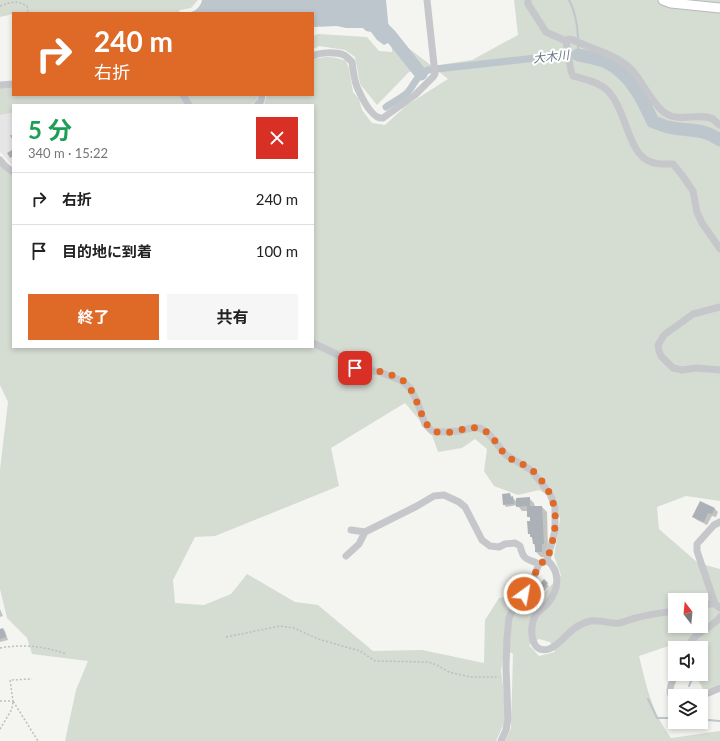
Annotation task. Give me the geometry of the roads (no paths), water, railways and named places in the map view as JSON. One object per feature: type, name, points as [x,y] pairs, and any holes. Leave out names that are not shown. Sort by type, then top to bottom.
[{"type":"main road","points":[[663,0],[671,3],[720,8]]},
{"type":"street","points":[[314,55],[316,54],[344,55],[352,62],[356,86],[369,110],[380,119],[387,116],[434,77],[435,74],[427,0]]},
{"type":"street","points":[[528,0],[528,4],[546,32],[569,42],[583,45],[621,60],[632,70],[657,106],[665,113],[673,117],[700,117],[713,119],[720,125]]},
{"type":"street","points":[[569,42],[570,65],[573,76],[596,83],[609,91],[623,115],[634,147],[646,160],[652,163],[673,164],[682,174],[693,191],[697,212],[702,223],[720,249]]},
{"type":"street","points":[[0,160],[12,171]]},
{"type":"street","points":[[720,307],[693,314],[664,335],[658,345],[661,356],[673,368],[682,370],[696,368],[720,370]]},
{"type":"street","points":[[314,343],[336,354],[355,368],[380,372],[402,381],[410,388],[417,401],[425,424],[432,430],[441,432],[480,428],[488,433],[506,456],[531,470],[550,494],[555,507],[555,531],[547,560],[539,564],[531,584],[513,608],[510,618],[507,638],[506,676],[509,709],[506,730],[501,741]]},
{"type":"street","points":[[351,530],[365,532],[434,496],[444,495],[459,502],[465,507],[482,540],[490,546],[498,547],[505,544],[515,543],[520,546],[526,559],[539,564]]},
{"type":"street","points":[[718,606],[697,551],[697,544],[720,522]]},
{"type":"street","points":[[346,556],[359,544],[365,532]]},
{"type":"street","points":[[547,560],[553,565],[558,583],[548,604],[535,616],[532,626],[533,640],[539,649],[550,649],[575,627],[588,622],[598,620],[612,624],[621,623],[636,618],[668,612]]},
{"type":"street","points":[[708,604],[718,606]]},
{"type":"street","points":[[691,641],[720,617]]},
{"type":"street","points":[[708,693],[720,688]]},
{"type":"waterway","points":[[569,0],[576,19],[578,39]]},
{"type":"waterway","name":"大木川","points":[[377,22],[390,35],[421,74]]},
{"type":"waterway","points":[[578,44],[578,55]]},
{"type":"waterway","name":"大木川","points":[[386,107],[406,94],[419,77],[428,70],[545,57],[578,55]]},
{"type":"waterway","name":"大木川","points":[[578,55],[594,58],[608,63],[623,74],[630,81],[645,105],[653,122],[668,127],[701,131],[720,140]]},
{"type":"waterway","points":[[689,686],[691,681]]},
{"type":"waterway","points":[[648,699],[657,718],[668,718]]},
{"type":"waterway","points":[[708,720],[720,721]]}]
